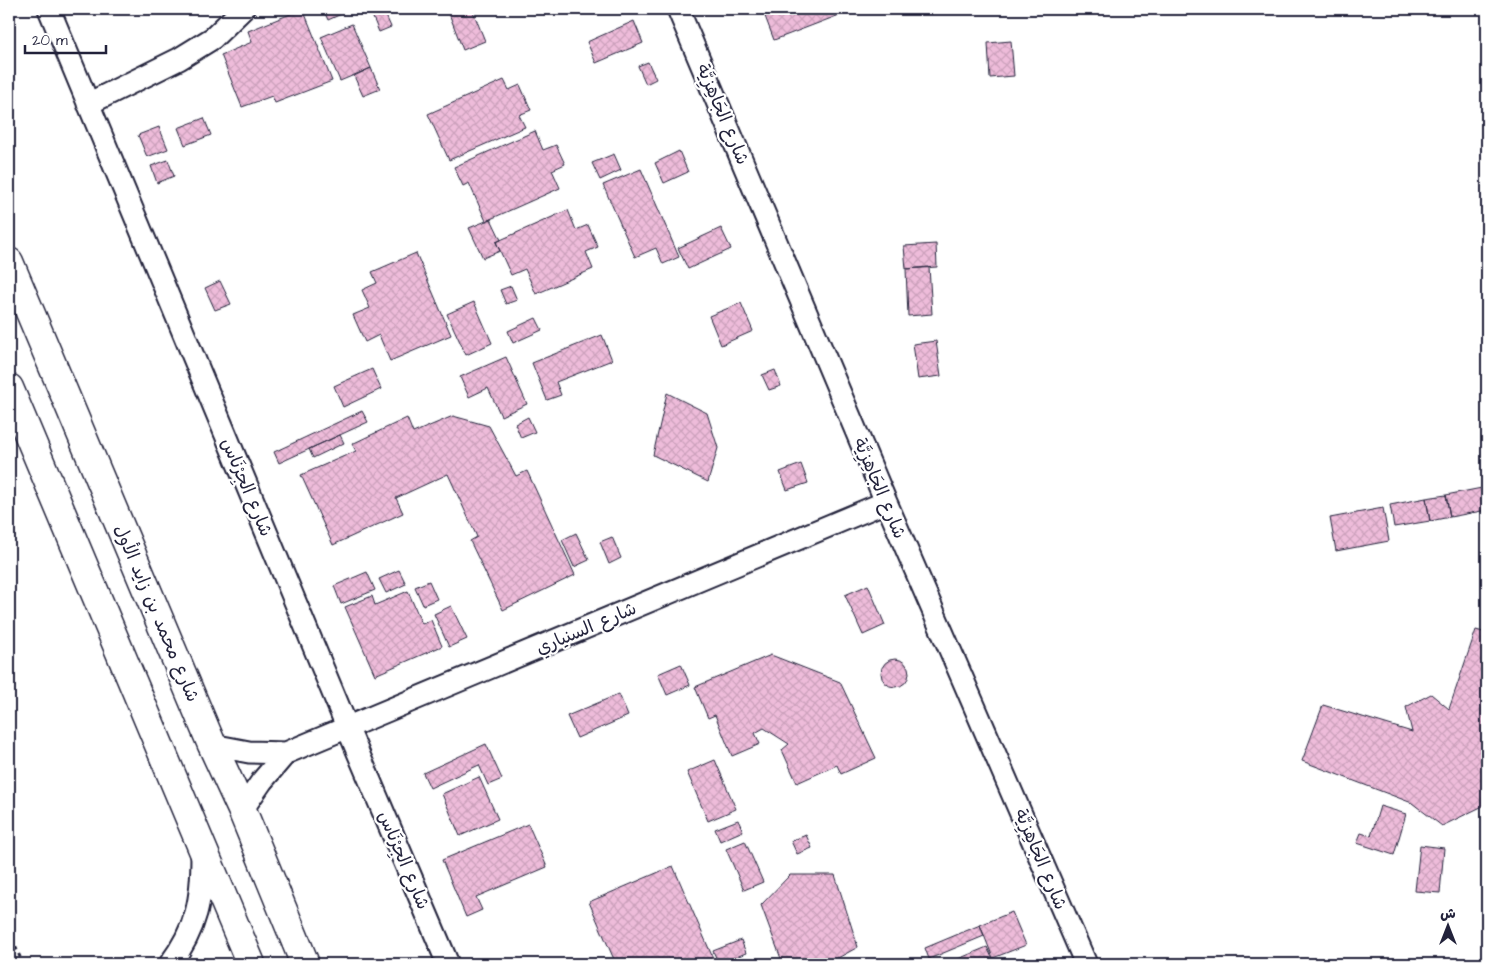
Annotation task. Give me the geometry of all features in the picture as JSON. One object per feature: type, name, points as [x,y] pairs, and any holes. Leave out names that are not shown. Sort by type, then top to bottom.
[{"type":"main road","name":"شارع محمد بن زايد الأول","points":[[9,262],[212,745],[242,810],[305,964]]},
{"type":"main road","points":[[9,388],[251,964]]},
{"type":"street","name":"شارع الجِرْنَاس","points":[[49,9],[348,729],[448,964]]},
{"type":"street","points":[[88,104],[179,59],[213,38],[244,9]]},
{"type":"street","name":"شارع الجَاهِزِيَّة","points":[[678,9],[886,502],[1086,964]]},
{"type":"street","name":"شارع السنياري","points":[[212,745],[248,752],[286,753],[348,729],[886,502]]},
{"type":"street","name":"شارع السنياري","points":[[242,810],[262,781],[286,753]]},
{"type":"street","points":[[170,964],[184,946],[197,915],[202,882],[202,847]]},
{"type":"path","points":[[9,932],[23,964]]},
{"type":"building","points":[[303,9],[332,81],[275,103],[272,96],[242,107],[221,55],[252,42],[248,31]]},
{"type":"building","points":[[323,9],[347,9],[348,11],[328,20]]},
{"type":"building","points":[[383,9],[391,27],[379,32],[371,13]]},
{"type":"building","points":[[472,9],[485,41],[463,50],[448,11]]},
{"type":"building","points":[[769,9],[855,9],[774,40],[763,11]]},
{"type":"building","points":[[634,21],[643,43],[596,63],[587,42]]},
{"type":"building","points":[[352,24],[371,68],[340,81],[321,37]]},
{"type":"building","points":[[1011,41],[1014,76],[990,78],[988,43]]},
{"type":"building","points":[[648,62],[656,79],[646,84],[638,66]]},
{"type":"building","points":[[371,68],[380,89],[363,96],[354,76]]},
{"type":"building","points":[[504,80],[509,90],[520,85],[531,110],[519,115],[525,127],[449,160],[428,114]]},
{"type":"building","points":[[204,118],[211,135],[185,145],[178,128]]},
{"type":"building","points":[[159,127],[168,149],[147,157],[138,135]]},
{"type":"building","points":[[535,131],[543,150],[556,145],[565,164],[552,170],[560,188],[486,221],[469,183],[463,186],[454,167]]},
{"type":"building","points":[[679,151],[688,172],[664,183],[655,163]]},
{"type":"building","points":[[614,154],[621,170],[600,180],[592,163]]},
{"type":"building","points":[[168,160],[174,176],[157,183],[151,166]]},
{"type":"building","points":[[641,169],[679,257],[663,264],[656,248],[635,257],[603,185]]},
{"type":"building","points":[[568,210],[576,230],[588,225],[598,247],[586,252],[593,269],[536,294],[525,269],[511,275],[496,242]]},
{"type":"building","points":[[491,219],[501,240],[496,242],[500,251],[483,258],[469,228]]},
{"type":"building","points":[[721,228],[731,249],[688,269],[678,248]]},
{"type":"building","points":[[936,244],[937,267],[906,269],[904,246]]},
{"type":"building","points":[[416,253],[451,335],[390,361],[379,335],[365,342],[353,315],[370,308],[362,290],[377,283],[372,272]]},
{"type":"building","points":[[929,267],[932,314],[908,316],[906,269]]},
{"type":"building","points":[[220,281],[231,304],[215,310],[205,288]]},
{"type":"building","points":[[511,286],[517,300],[506,304],[500,290]]},
{"type":"building","points":[[474,302],[492,343],[466,355],[447,314]]},
{"type":"building","points":[[741,303],[753,331],[721,345],[709,316]]},
{"type":"building","points":[[536,318],[542,330],[513,343],[508,331]]},
{"type":"building","points":[[602,335],[612,360],[556,382],[561,395],[547,400],[532,363]]},
{"type":"building","points":[[936,341],[941,376],[918,379],[913,344]]},
{"type":"building","points":[[506,357],[527,404],[501,416],[488,388],[469,397],[460,377]]},
{"type":"building","points":[[372,369],[381,389],[343,407],[334,386]]},
{"type":"building","points":[[775,370],[781,386],[769,390],[762,375]]},
{"type":"building","points":[[667,393],[707,413],[718,448],[708,482],[653,455]]},
{"type":"building","points":[[362,411],[368,422],[279,463],[274,452]]},
{"type":"building","points":[[453,416],[489,426],[516,476],[527,471],[575,575],[503,610],[470,541],[477,537],[448,474],[396,498],[403,513],[333,545],[301,475],[356,451],[352,444],[407,418],[413,433]]},
{"type":"building","points":[[528,417],[535,432],[521,438],[515,424]]},
{"type":"building","points":[[340,435],[344,443],[313,458],[309,449]]},
{"type":"building","points":[[801,464],[808,483],[787,490],[780,472]]},
{"type":"building","points":[[1487,487],[1487,510],[1450,517],[1446,495]]},
{"type":"building","points":[[1446,495],[1450,517],[1430,521],[1426,498]]},
{"type":"building","points":[[1426,498],[1430,521],[1394,527],[1390,505]]},
{"type":"building","points":[[1383,508],[1389,541],[1336,551],[1330,518]]},
{"type":"building","points":[[576,533],[589,560],[574,567],[562,540]]},
{"type":"building","points":[[612,537],[621,558],[609,564],[600,542]]},
{"type":"building","points":[[399,570],[406,584],[386,593],[379,579]]},
{"type":"building","points":[[367,572],[375,590],[341,604],[334,586]]},
{"type":"building","points":[[429,581],[437,599],[423,605],[415,587]]},
{"type":"building","points":[[868,585],[885,625],[863,635],[845,595]]},
{"type":"building","points":[[408,591],[422,624],[431,620],[442,646],[375,675],[345,607],[372,596],[375,605]]},
{"type":"building","points":[[451,606],[467,639],[449,647],[434,614]]},
{"type":"building","points":[[1476,630],[1487,633],[1487,804],[1442,826],[1412,803],[1302,761],[1323,705],[1412,732],[1406,707],[1431,694],[1449,709]]},
{"type":"building","points":[[771,655],[840,682],[876,758],[841,774],[837,765],[797,783],[782,750],[789,744],[764,728],[755,733],[760,744],[732,756],[715,715],[708,718],[695,687]]},
{"type":"building","points":[[895,659],[905,663],[909,673],[905,683],[895,687],[885,683],[881,673],[885,663]]},
{"type":"building","points":[[681,664],[690,685],[667,695],[658,674]]},
{"type":"building","points":[[619,694],[628,716],[577,738],[567,716]]},
{"type":"building","points":[[486,744],[502,779],[488,785],[479,765],[430,788],[423,773]]},
{"type":"building","points":[[715,760],[736,809],[708,821],[687,772]]},
{"type":"building","points":[[479,777],[498,819],[460,836],[442,794]]},
{"type":"building","points":[[1380,806],[1406,814],[1394,855],[1357,843],[1361,833],[1371,836]]},
{"type":"building","points":[[738,820],[743,831],[720,841],[715,829]]},
{"type":"building","points":[[528,824],[547,867],[476,897],[482,910],[466,917],[442,860]]},
{"type":"building","points":[[806,835],[812,848],[797,854],[791,841]]},
{"type":"building","points":[[745,841],[763,882],[744,890],[726,849]]},
{"type":"building","points":[[1420,845],[1444,848],[1440,893],[1415,891]]},
{"type":"building","points":[[673,866],[713,958],[699,964],[616,964],[589,902]]},
{"type":"building","points":[[790,875],[835,875],[858,947],[827,964],[783,964],[761,905]]},
{"type":"building","points":[[1012,912],[1026,945],[993,958],[980,925]]},
{"type":"building","points":[[980,925],[984,936],[929,959],[925,948]]},
{"type":"building","points":[[741,940],[746,953],[719,964],[713,951]]},
{"type":"building","points":[[987,947],[995,964],[946,964]]}]
